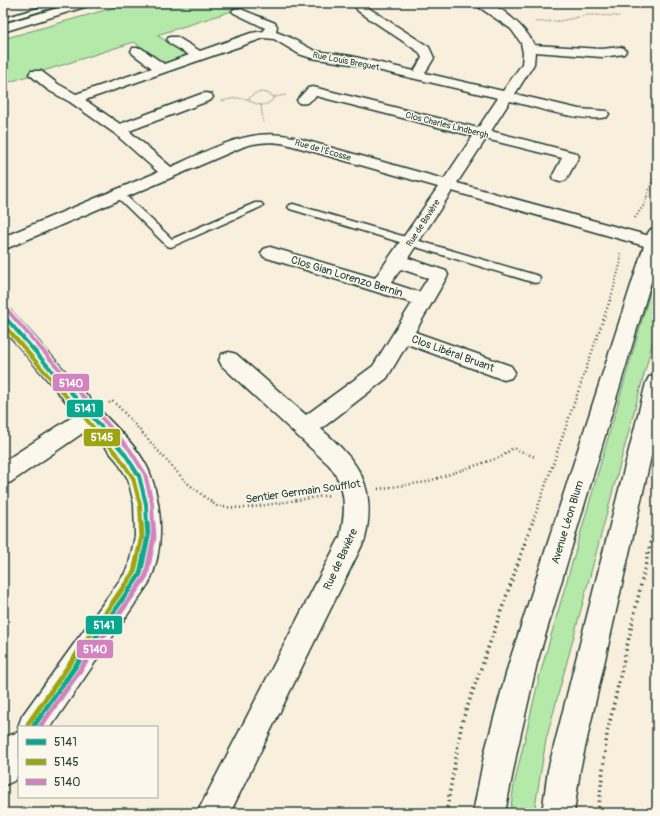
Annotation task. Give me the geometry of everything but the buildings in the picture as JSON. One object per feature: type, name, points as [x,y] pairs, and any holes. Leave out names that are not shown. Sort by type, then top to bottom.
[{"type":"street","points":[[3,14],[42,3]]},
{"type":"street","points":[[3,28],[87,3]]},
{"type":"street","points":[[359,3],[362,8],[425,50],[428,58],[417,76]]},
{"type":"street","points":[[448,185],[528,64],[530,48],[526,40],[515,26],[485,4]]},
{"type":"street","points":[[75,99],[254,36],[270,33],[271,26],[238,10]]},
{"type":"street","name":"Rue Louis Breguet","points":[[270,33],[310,54],[351,60],[579,113],[602,114]]},
{"type":"street","points":[[173,40],[199,56]]},
{"type":"street","points":[[530,48],[602,53],[620,51]]},
{"type":"street","points":[[137,51],[163,69]]},
{"type":"street","points":[[36,74],[53,87],[75,99],[119,130],[169,173]]},
{"type":"street","name":"Clos Charles Lindbergh","points":[[304,100],[313,91],[571,156],[560,177]]},
{"type":"street","points":[[119,130],[206,97]]},
{"type":"street","name":"Rue de l'Écosse","points":[[3,244],[245,142],[270,138],[288,140],[448,185],[656,238]]},
{"type":"street","name":"Rue de Bavière","points":[[379,286],[404,252],[448,185]]},
{"type":"street","name":"Avenue Léon Blum","points":[[489,813],[501,751],[523,663],[656,238]]},
{"type":"street","points":[[305,428],[380,372],[439,275],[404,252]]},
{"type":"street","name":"Clos Gian Lorenzo Bernin","points":[[270,253],[424,300]]},
{"type":"street","points":[[3,315],[125,454],[139,476],[146,504],[148,536],[140,574],[34,726]]},
{"type":"street","name":"Clos Libéral Bruant","points":[[403,335],[504,372]]},
{"type":"street","name":"Rue de Bavière","points":[[213,813],[352,539],[357,523],[358,506],[350,478],[342,463],[229,360]]},
{"type":"street","points":[[558,813],[564,770],[657,383]]},
{"type":"street","points":[[3,475],[91,416]]},
{"type":"street","points":[[3,770],[18,748]]},
{"type":"lane","points":[[3,20],[65,3]]},
{"type":"lane","points":[[120,195],[171,244],[258,205]]},
{"type":"lane","points":[[293,207],[404,252],[535,279]]},
{"type":"path","points":[[647,3],[657,15]]},
{"type":"path","points":[[515,26],[531,22],[560,21],[588,15],[619,16]]},
{"type":"path","points":[[206,97],[222,101],[235,98],[248,99],[254,104],[264,104],[272,101],[274,97],[268,92],[261,92],[254,94],[248,99]]},
{"type":"path","points":[[644,205],[657,168]]},
{"type":"path","points":[[446,813],[462,722],[607,311],[619,267]]},
{"type":"path","name":"Sentier Germain Soufflot","points":[[91,416],[112,401],[138,427],[186,482],[218,507],[247,508],[426,482],[501,457],[513,448],[535,457]]},
{"type":"path","points":[[598,813],[607,734],[657,516]]},
{"type":"green space","points":[[130,3],[257,3],[157,35],[190,57],[167,65],[134,42],[3,84],[3,39]]},
{"type":"green space","points":[[657,268],[657,326],[546,740],[534,813],[510,813],[514,785],[540,674]]},
{"type":"transit line","name":"5140","points":[[8,311],[130,450],[145,474],[152,503],[154,537],[146,576],[41,726]]},
{"type":"transit line","name":"5141","points":[[3,315],[125,454],[139,476],[146,504],[148,536],[140,574],[34,726]]},
{"type":"transit line","name":"5145","points":[[3,324],[120,458],[133,478],[140,505],[142,536],[134,572],[28,724]]}]
